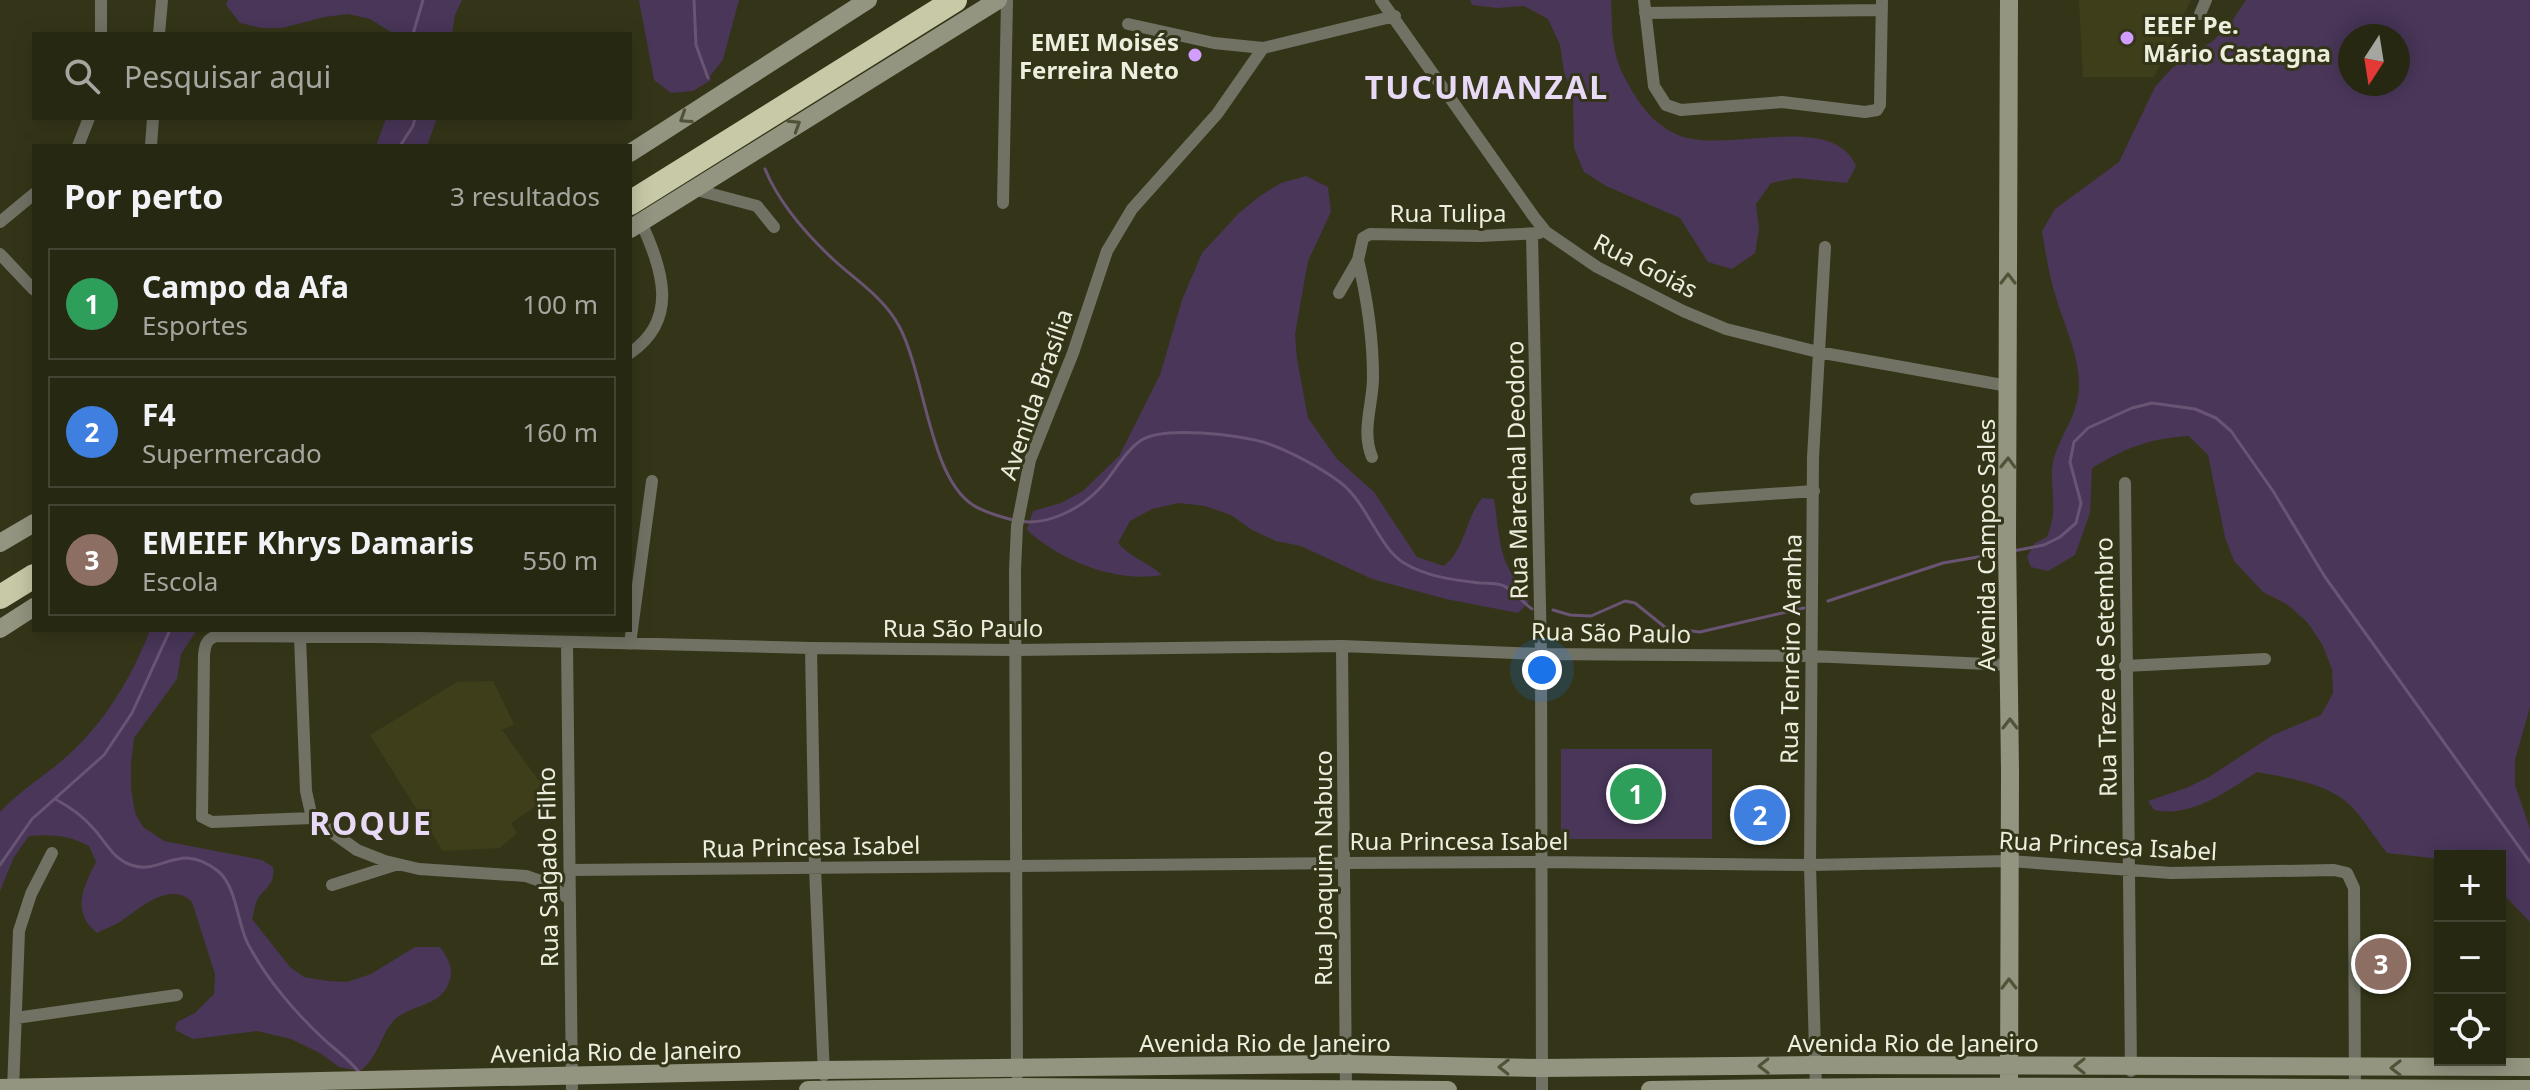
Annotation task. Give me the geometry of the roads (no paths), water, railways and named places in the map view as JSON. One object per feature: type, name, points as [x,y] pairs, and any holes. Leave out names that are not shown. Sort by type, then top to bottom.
[{"type":"highway","points":[[633,207],[925,0]]},
{"type":"highway","points":[[633,207],[955,0]]},
{"type":"highway","points":[[0,578],[32,558]]},
{"type":"highway","points":[[0,597],[32,577]]},
{"type":"main road","points":[[632,152],[868,0]]},
{"type":"main road","points":[[633,207],[693,189],[998,0]]},
{"type":"main road","name":"Avenida Campos Sales","points":[[2009,0],[2009,1089]]},
{"type":"main road","points":[[0,543],[32,524]]},
{"type":"main road","points":[[0,629],[32,608]]},
{"type":"main road","name":"Avenida Rio de Janeiro","points":[[808,1090],[1346,1064],[1542,1068],[1815,1065],[2530,1067]]},
{"type":"main road","name":"Avenida Rio de Janeiro","points":[[9,1089],[572,1083],[823,1070],[1179,1090],[1448,1090]]},
{"type":"main road","name":"Avenida Rio de Janeiro","points":[[1650,1090],[2530,1089]]},
{"type":"street","points":[[101,0],[101,32]]},
{"type":"street","points":[[159,32],[162,0]]},
{"type":"street","points":[[1003,203],[1007,0]]},
{"type":"street","name":"Rua Goiás","points":[[1381,0],[1546,232],[1597,267],[1683,311],[1726,329],[1818,352],[2008,386]]},
{"type":"street","points":[[2200,14],[2206,0]]},
{"type":"street","points":[[1882,5],[1879,108],[1865,112],[1782,102],[1686,110],[1666,105],[1654,86],[1644,6],[1882,5]]},
{"type":"street","points":[[1128,24],[1214,43],[1263,48],[1395,16]]},
{"type":"street","name":"Avenida Brasília","points":[[1017,1082],[1014,650],[1017,526],[1030,460],[1073,353],[1107,251],[1121,224],[1224,105],[1263,48]]},
{"type":"street","points":[[83,144],[89,120]]},
{"type":"street","points":[[151,144],[153,120]]},
{"type":"street","points":[[693,189],[757,206],[774,227]]},
{"type":"street","points":[[0,222],[32,196]]},
{"type":"street","points":[[632,351],[659,325],[661,311],[658,268],[633,207]]},
{"type":"street","name":"Rua Tulipa","points":[[1339,293],[1358,260],[1361,242],[1370,234],[1546,232]]},
{"type":"street","name":"Rua Marechal Deodoro","points":[[1532,234],[1541,654],[1542,1090]]},
{"type":"street","name":"Rua Tenreiro Aranha","points":[[1816,1088],[1810,865],[1811,656],[1818,352],[1825,247]]},
{"type":"street","points":[[0,254],[32,288]]},
{"type":"street","points":[[1358,260],[1373,368],[1366,438],[1372,457]]},
{"type":"street","points":[[632,629],[652,481]]},
{"type":"street","name":"Rua Treze de Setembro","points":[[2125,483],[2131,1088]]},
{"type":"street","points":[[1696,499],[1814,491]]},
{"type":"street","points":[[630,644],[632,632]]},
{"type":"street","name":"Rua São Paulo","points":[[312,818],[205,820],[201,811],[204,646],[216,636],[378,634],[567,643],[1014,650],[1342,646],[1541,654],[1811,656],[2009,665]]},
{"type":"street","points":[[300,637],[306,791],[312,818],[357,850],[398,864],[419,869],[526,876],[549,884],[569,899]]},
{"type":"street","name":"Rua Salgado Filho","points":[[567,643],[572,1083]]},
{"type":"street","name":"Rua Joaquim Nabuco","points":[[1342,646],[1346,1089]]},
{"type":"street","points":[[811,648],[815,868],[824,1090]]},
{"type":"street","points":[[2125,666],[2265,659]]},
{"type":"street","points":[[9,1089],[16,1018],[19,931],[31,894],[52,853]]},
{"type":"street","name":"Rua Princesa Isabel","points":[[570,870],[1543,862],[1810,865],[2010,861],[2197,873],[2321,869],[2347,873],[2354,888],[2356,1068]]},
{"type":"street","points":[[332,885],[398,864]]},
{"type":"street","points":[[16,1018],[177,995]]},
{"type":"street","points":[[2355,1089],[2356,1068]]},
{"type":"waterway","points":[[414,32],[423,0]]},
{"type":"waterway","points":[[694,0],[696,45],[708,78]]},
{"type":"waterway","points":[[401,144],[414,120]]},
{"type":"waterway","points":[[765,169],[778,194],[805,230],[878,299],[899,326],[908,346],[937,449],[958,491],[978,508],[1013,520]]},
{"type":"waterway","points":[[2013,551],[2044,545],[2060,537],[2076,523],[2081,503],[2070,462],[2074,442],[2088,428],[2132,408],[2152,403],[2195,409],[2216,418],[2231,431],[2273,491],[2325,577],[2530,862]]},
{"type":"waterway","points":[[1020,521],[1053,518],[1084,502],[1101,487],[1134,446],[1151,436],[1183,432],[1239,437],[1284,450],[1341,483],[1358,502],[1387,547],[1404,563],[1441,577],[1502,585],[1532,609]]},
{"type":"waterway","points":[[1828,601],[1943,563],[2001,553]]},
{"type":"waterway","points":[[1553,610],[1591,616],[1625,601],[1635,603],[1666,628],[1700,632],[1804,608]]},
{"type":"waterway","points":[[0,865],[32,819],[104,755],[132,713],[169,632]]},
{"type":"waterway","points":[[55,799],[80,815],[124,862],[142,867],[182,858],[204,862],[218,871],[229,886],[244,935],[264,971],[306,1021],[359,1072]]},
{"type":"place","name":"EEEF Pe. Mário Castagna","points":[[2127,38]]},
{"type":"place","name":"EMEI Moisés Ferreira Neto","points":[[1195,55]]},
{"type":"place","name":"Campo da Afa","points":[[1636,794]]},
{"type":"place","name":"F4","points":[[1760,815]]},
{"type":"place","name":"EMEIEF Khrys Damaris","points":[[2381,964]]},
{"type":"district","name":"TUCUMANZAL","points":[[1487,86]]},
{"type":"district","name":"ROQUE","points":[[371,822]]}]
